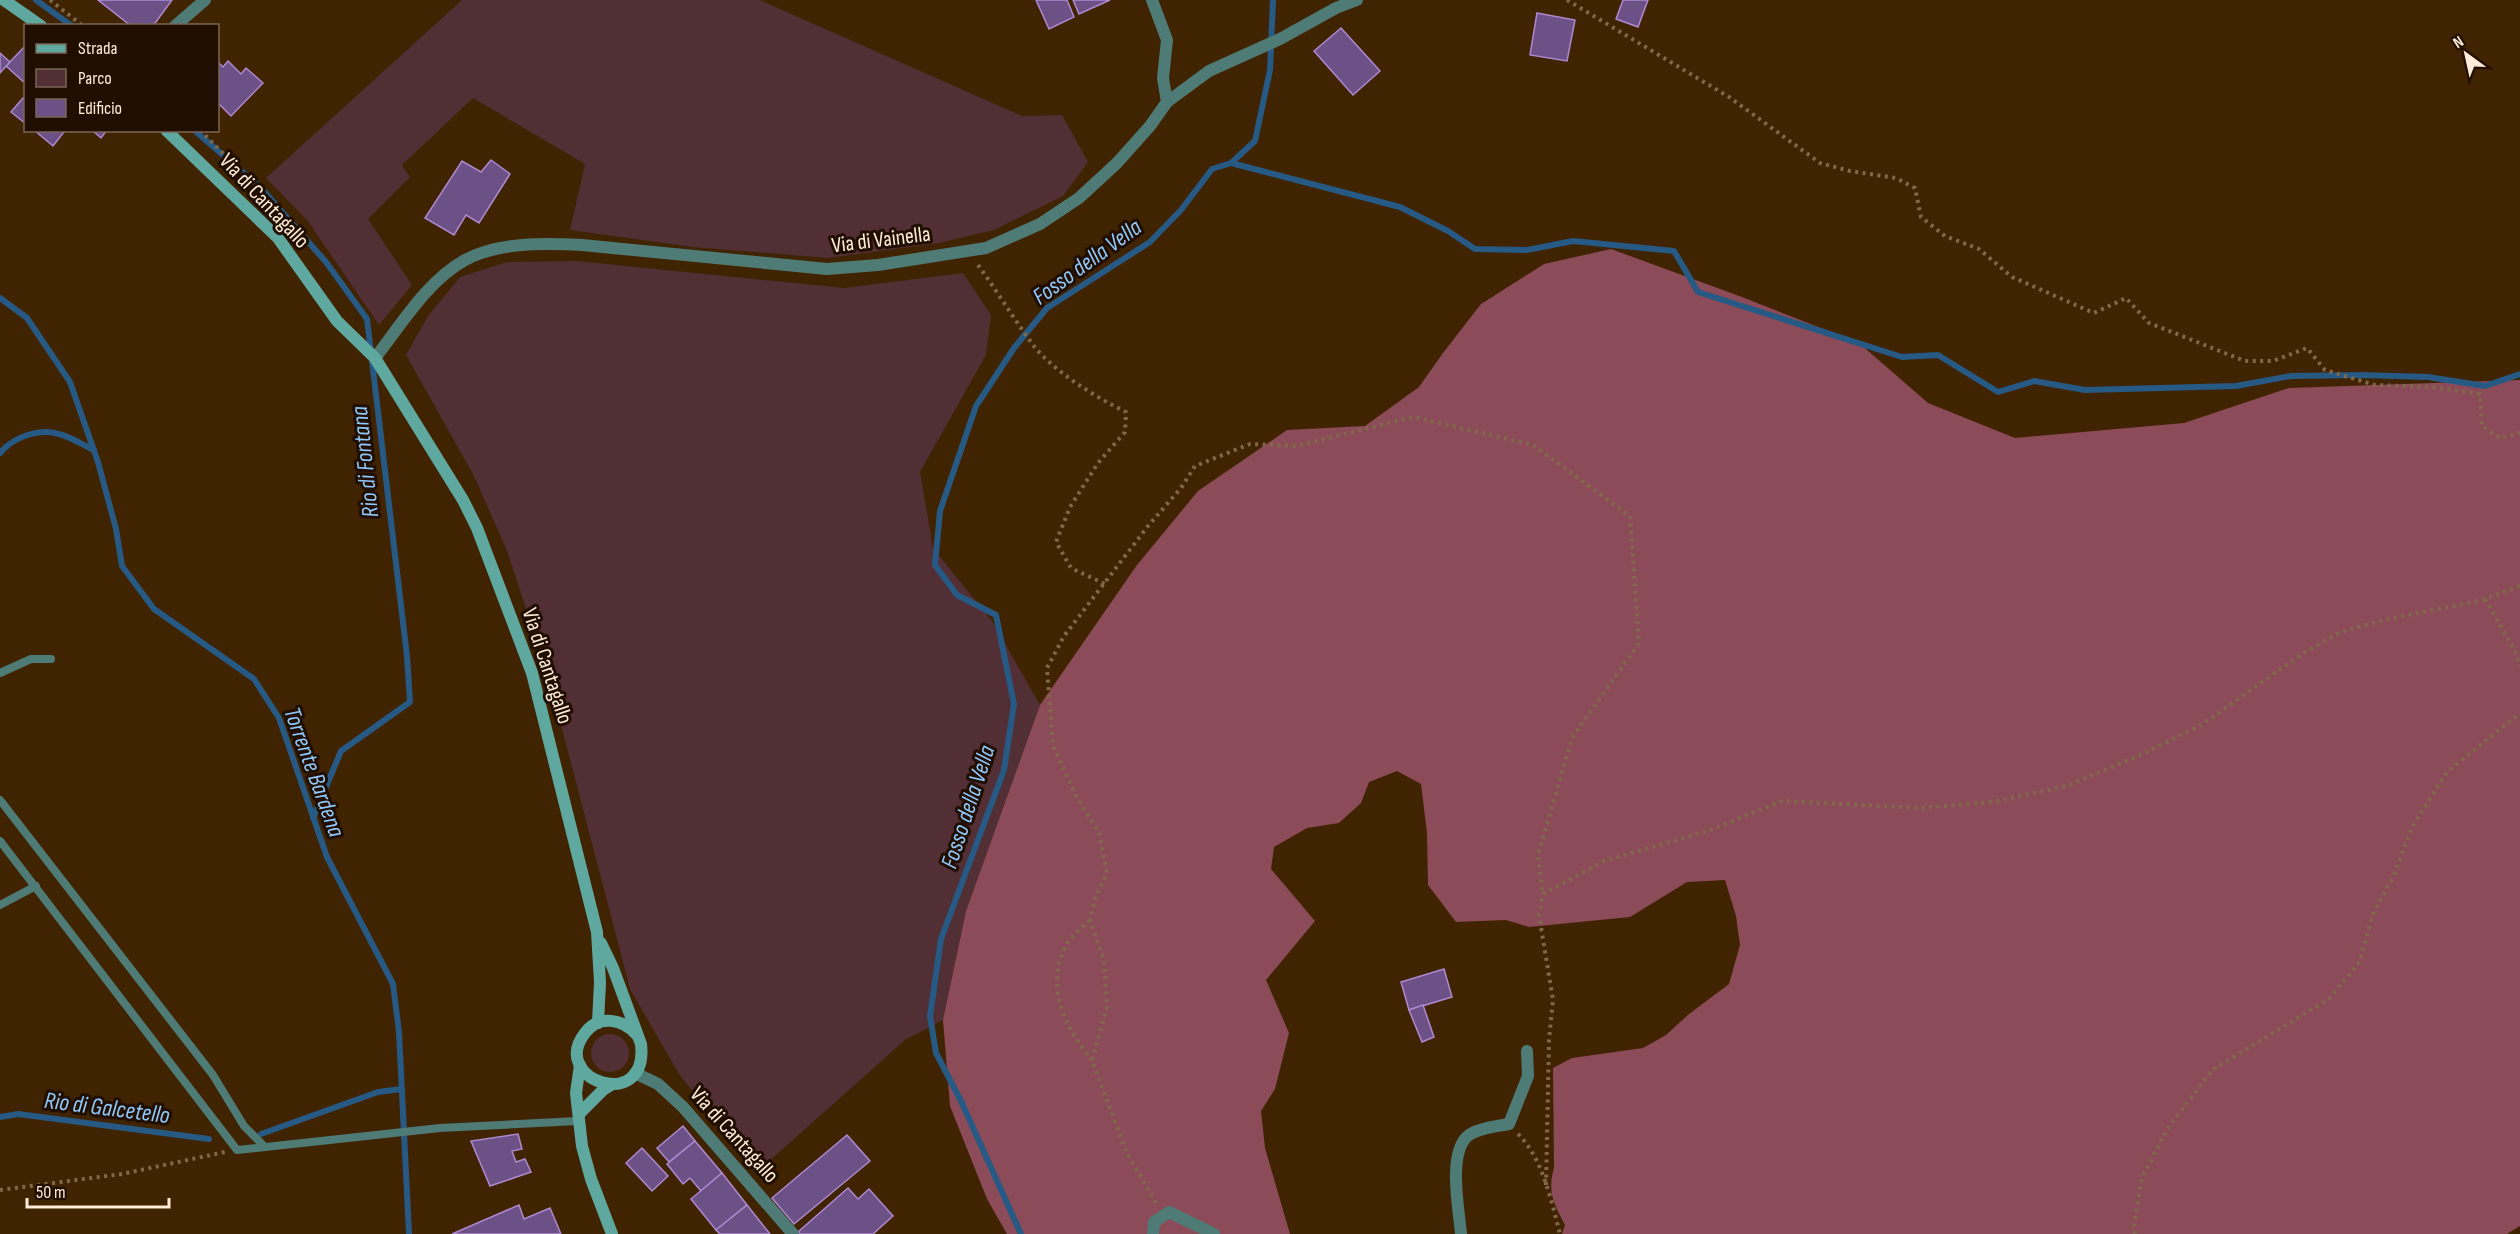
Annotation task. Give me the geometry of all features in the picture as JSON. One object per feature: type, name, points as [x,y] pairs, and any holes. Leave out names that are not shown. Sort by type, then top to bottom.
[{"type":"street","points":[[4,0],[38,24]]},
{"type":"street","points":[[177,24],[205,0]]},
{"type":"street","points":[[1152,0],[1167,40],[1163,78],[1167,102]]},
{"type":"street","name":"Via di Vainella","points":[[375,358],[434,283],[465,260],[495,250],[542,243],[582,245],[827,269],[879,265],[986,248],[1041,224],[1078,198],[1116,163],[1150,126],[1167,102],[1209,71],[1280,39],[1336,8],[1357,0]]},
{"type":"street","name":"Via di Cantagallo","points":[[168,132],[278,238],[337,321],[358,344],[375,358],[417,424],[477,528],[532,673],[598,936]]},
{"type":"street","points":[[598,936],[600,982],[598,1023]]},
{"type":"street","points":[[579,1117],[603,1090],[629,1079],[635,1073],[643,1054],[613,968],[598,936]]},
{"type":"street","points":[[612,1234],[591,1179],[579,1117],[576,1093],[580,1064],[579,1044],[590,1028],[609,1020],[630,1027],[637,1035]]},
{"type":"street","points":[[1461,1234],[1455,1161],[1460,1145],[1469,1135],[1509,1125],[1528,1076],[1527,1051]]},
{"type":"street","points":[[580,1064],[592,1080],[611,1085]]},
{"type":"street","name":"Via di Cantagallo","points":[[635,1073],[658,1084],[683,1107],[793,1234]]},
{"type":"street","points":[[1153,1234],[1154,1222],[1169,1212],[1214,1234]]},
{"type":"lane","points":[[0,673],[31,659],[51,659]]},
{"type":"lane","points":[[0,800],[213,1076],[244,1126],[265,1147]]},
{"type":"lane","points":[[0,841],[237,1150],[440,1128],[579,1117]]},
{"type":"lane","points":[[0,905],[36,886]]},
{"type":"path","points":[[50,0],[80,24]]},
{"type":"path","points":[[1567,0],[1729,97],[1820,163],[1850,171],[1896,178],[1915,188],[1921,217],[1945,236],[1979,249],[2013,277],[2062,300],[2094,313],[2126,298],[2149,323],[2245,361],[2273,361],[2307,348],[2325,370],[2375,385],[2431,387],[2480,394],[2482,426],[2500,438],[2520,433]]},
{"type":"path","points":[[202,132],[263,194]]},
{"type":"path","points":[[967,250],[1033,345],[1059,368],[1107,403],[1126,412],[1125,432],[1098,463],[1070,507],[1056,542],[1071,568],[1105,584]]},
{"type":"path","points":[[1092,1061],[1107,1007],[1104,961],[1090,920],[1095,898],[1107,873],[1099,833],[1075,794],[1053,746],[1047,668],[1064,636],[1148,526],[1181,488],[1195,466],[1250,444],[1297,446],[1413,417],[1533,445],[1630,516],[1639,643],[1572,738],[1538,855],[1543,894],[1539,915],[1552,1000],[1546,1185]]},
{"type":"path","points":[[1543,894],[1604,861],[1708,831],[1782,801],[1920,808],[1992,802],[2067,786],[2145,753],[2201,725],[2302,654],[2341,632],[2388,619],[2485,598],[2520,586]]},
{"type":"path","points":[[2485,598],[2514,649],[2520,666]]},
{"type":"path","points":[[2135,1234],[2134,1224],[2142,1178],[2166,1131],[2212,1070],[2329,999],[2360,961],[2373,914],[2394,875],[2412,827],[2447,772],[2520,712]]},
{"type":"path","points":[[1090,920],[1068,942],[1057,970],[1060,1009],[1076,1042],[1092,1061],[1126,1153],[1154,1202],[1169,1212]]},
{"type":"path","points":[[1509,1125],[1528,1144],[1546,1185],[1560,1234]]},
{"type":"path","points":[[0,1190],[122,1174],[237,1150]]},
{"type":"green space","points":[[462,0],[760,0],[1022,116],[1062,115],[1088,162],[1063,196],[994,230],[939,243],[828,258],[693,247],[570,230],[585,164],[473,98],[402,165],[410,177],[368,219],[412,285],[379,325],[307,220],[266,178]]},
{"type":"green space","points":[[577,261],[844,288],[963,273],[991,315],[986,355],[920,472],[933,548],[992,621],[1040,705],[966,911],[943,1020],[905,1040],[757,1172],[679,1074],[630,989],[548,675],[507,551],[474,476],[406,355],[428,316],[460,277],[507,262]]},
{"type":"green space","points":[[610,1034],[624,1039],[629,1053],[624,1067],[610,1072],[596,1067],[591,1053],[596,1039]]},
{"type":"shaded area","points":[[1611,249],[1859,343],[1928,403],[2015,438],[2184,423],[2289,388],[2520,380],[2520,1226],[2507,1234],[1562,1234],[1565,1225],[1555,1204],[1551,1184],[1554,1168],[1553,1068],[1572,1058],[1643,1048],[1666,1035],[1689,1014],[1729,984],[1740,945],[1736,916],[1725,880],[1687,882],[1630,917],[1529,927],[1506,920],[1456,922],[1428,885],[1427,833],[1421,784],[1397,771],[1369,782],[1361,803],[1339,823],[1307,828],[1274,847],[1271,869],[1315,921],[1266,980],[1289,1033],[1275,1089],[1261,1111],[1265,1148],[1290,1234],[1007,1234],[987,1199],[950,1106],[943,1020],[966,911],[1040,705],[1137,565],[1198,491],[1287,430],[1365,426],[1419,387],[1481,304],[1544,264]]},
{"type":"building","points":[[98,0],[172,0],[154,24],[128,24]]},
{"type":"building","points":[[1036,0],[1067,0],[1074,17],[1049,29]]},
{"type":"building","points":[[1073,0],[1110,0],[1079,14]]},
{"type":"building","points":[[1623,0],[1648,0],[1638,27],[1616,19]]},
{"type":"building","points":[[1537,13],[1575,20],[1567,61],[1530,55]]},
{"type":"building","points":[[1341,28],[1380,71],[1353,95],[1314,51]]},
{"type":"building","points":[[24,47],[24,82],[6,66]]},
{"type":"building","points":[[0,53],[10,62],[0,73]]},
{"type":"building","points":[[228,61],[241,74],[246,68],[263,83],[231,116],[219,104],[219,63],[223,67]]},
{"type":"building","points":[[23,98],[24,99],[24,122],[11,112]]},
{"type":"building","points":[[36,132],[64,132],[53,146]]},
{"type":"building","points":[[94,132],[106,132],[101,138]]},
{"type":"building","points":[[491,160],[510,174],[479,223],[466,215],[454,235],[425,218],[462,161],[481,172]]},
{"type":"building","points":[[1444,969],[1452,997],[1409,1010],[1401,982]]},
{"type":"building","points":[[1423,1005],[1434,1037],[1422,1042],[1409,1010]]},
{"type":"building","points":[[683,1126],[695,1141],[669,1162],[657,1148]]},
{"type":"building","points":[[518,1134],[522,1149],[512,1151],[516,1162],[525,1159],[531,1172],[490,1186],[471,1141]]},
{"type":"building","points":[[847,1135],[870,1161],[794,1224],[772,1198]]},
{"type":"building","points":[[695,1141],[722,1173],[701,1191],[690,1178],[683,1184],[667,1164]]},
{"type":"building","points":[[642,1148],[668,1176],[652,1191],[626,1163]]},
{"type":"building","points":[[722,1173],[747,1205],[716,1230],[691,1199]]},
{"type":"building","points":[[848,1188],[858,1199],[869,1189],[893,1216],[873,1234],[800,1234],[798,1232]]},
{"type":"building","points":[[519,1205],[524,1219],[550,1208],[561,1234],[452,1234]]},
{"type":"building","points":[[747,1205],[770,1234],[720,1234],[716,1230]]},
{"type":"waterway","name":"Rio di Fontana","points":[[36,0],[69,24]]},
{"type":"waterway","name":"Fosso della Vella","points":[[1021,1234],[961,1101],[936,1053],[930,1016],[941,939],[1004,770],[1014,704],[996,615],[957,595],[935,565],[940,511],[976,406],[1014,348],[1047,308],[1150,242],[1181,210],[1212,169],[1231,163],[1255,141],[1270,70],[1273,0]]},
{"type":"waterway","name":"Rio di Fontana","points":[[196,132],[261,188],[326,262],[367,319],[407,656],[410,702],[341,751],[313,818]]},
{"type":"waterway","points":[[1231,163],[1400,207],[1448,231],[1475,249],[1527,250],[1573,241],[1674,251],[1698,292],[1902,357],[1938,355],[1998,392],[2034,381],[2085,390],[2236,386],[2291,376],[2361,375],[2428,377],[2485,386],[2520,374]]},
{"type":"waterway","name":"Torrente Bardena","points":[[0,298],[27,318],[70,382],[98,462],[116,529],[122,566],[154,609],[254,679],[279,718],[327,857],[393,984],[399,1032],[409,1234]]},
{"type":"waterway","points":[[0,453],[19,438],[43,432],[63,435],[94,450]]},
{"type":"waterway","name":"Rio di Galcetello","points":[[261,1134],[378,1092],[402,1089]]},
{"type":"waterway","name":"Rio di Galcetello","points":[[0,1117],[18,1114],[209,1139]]}]
